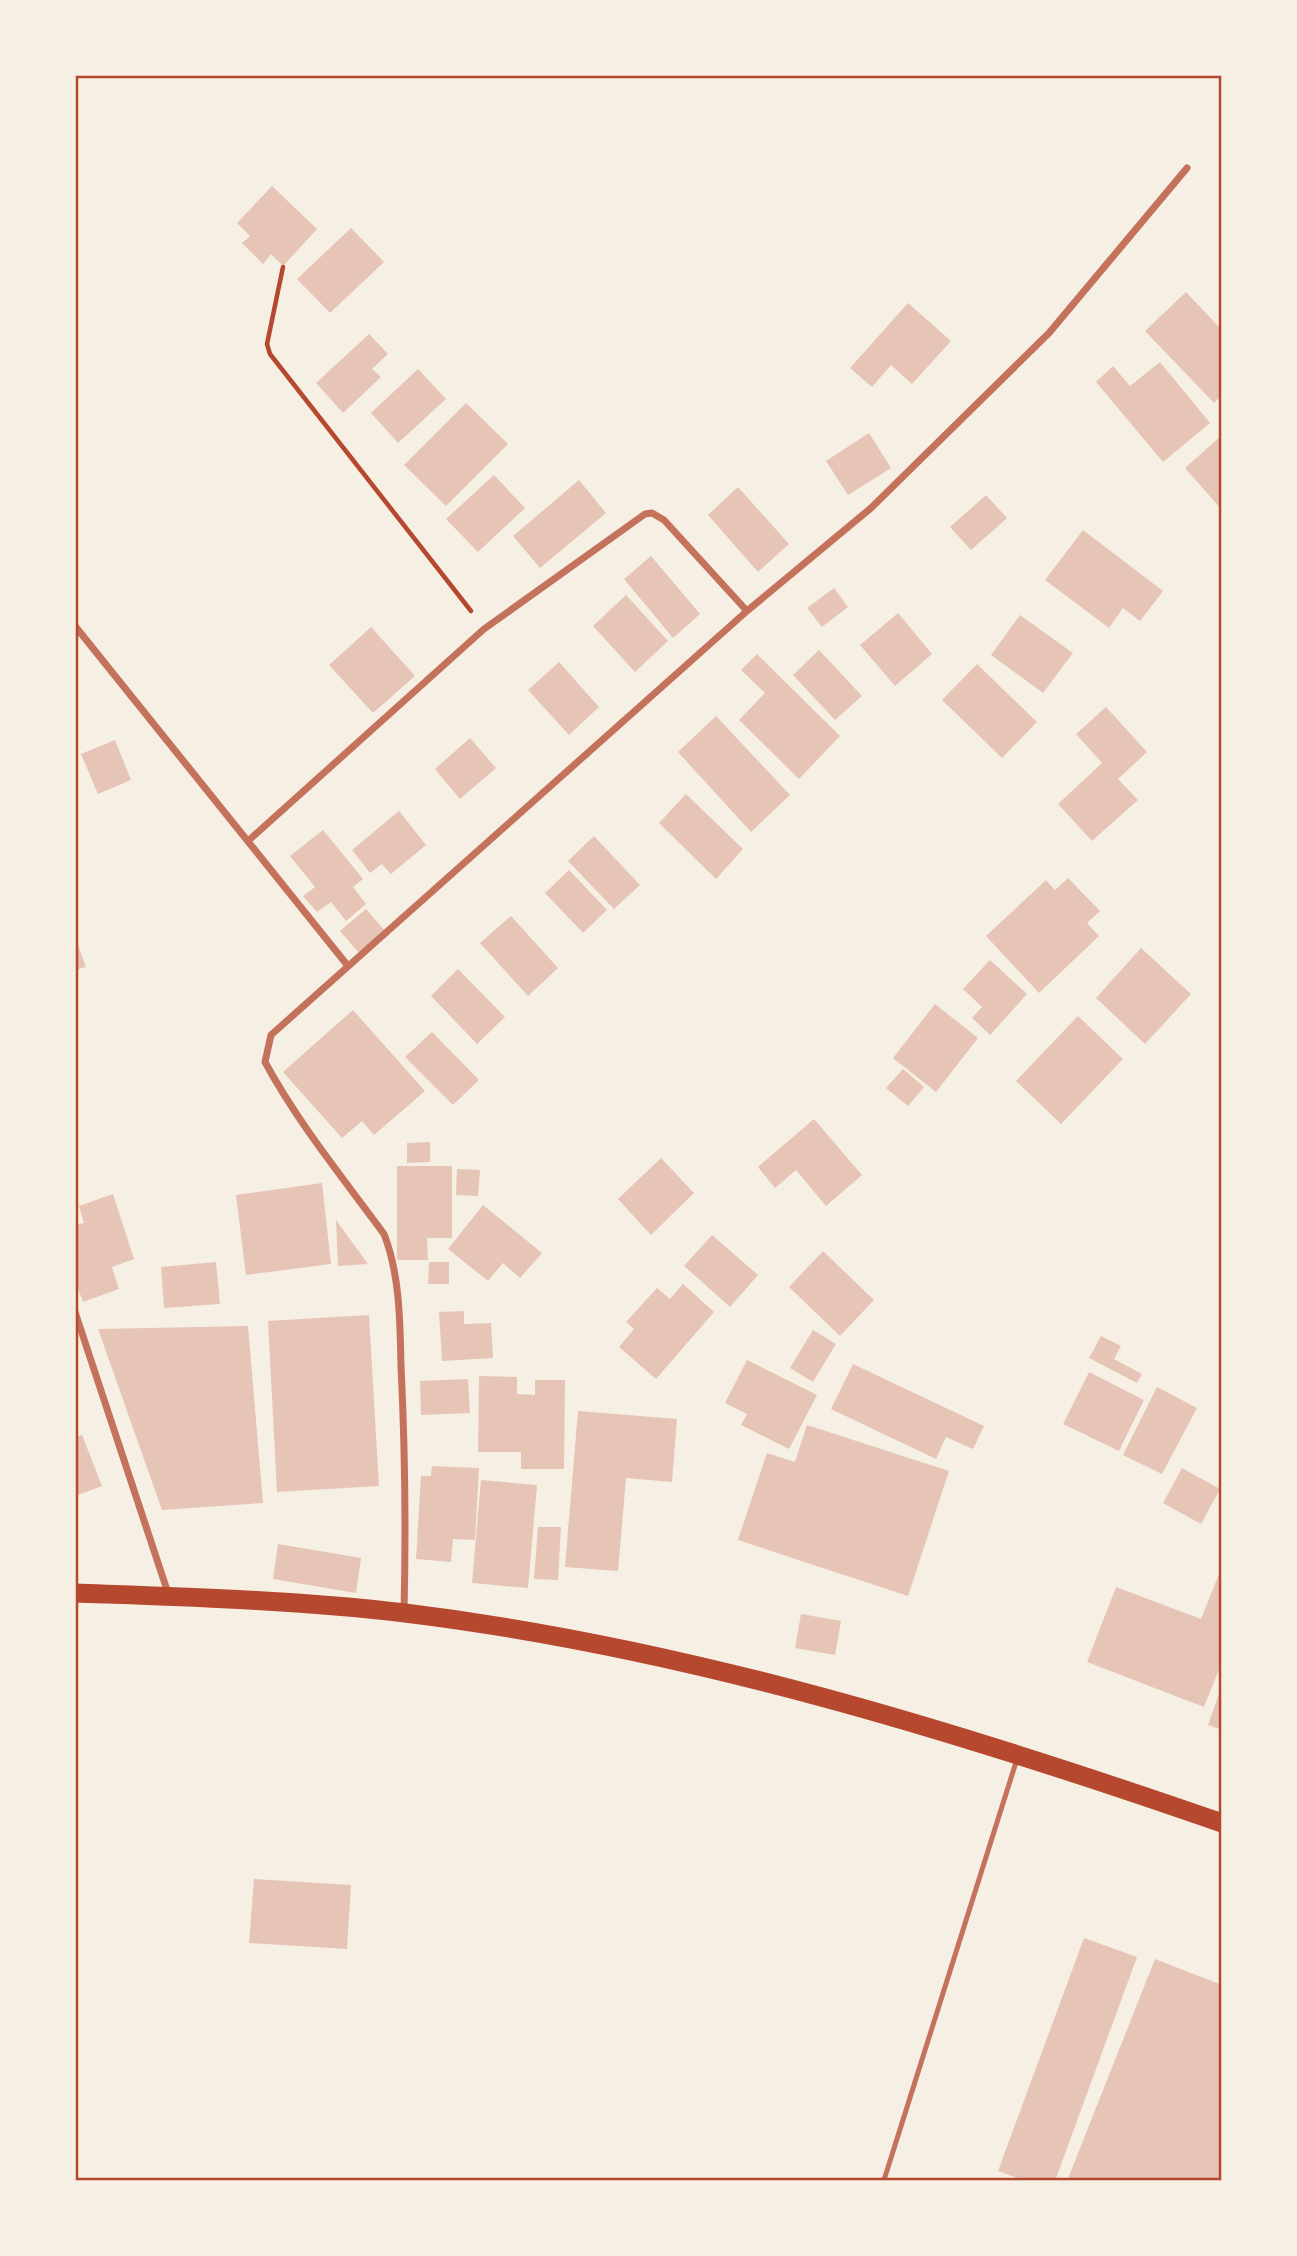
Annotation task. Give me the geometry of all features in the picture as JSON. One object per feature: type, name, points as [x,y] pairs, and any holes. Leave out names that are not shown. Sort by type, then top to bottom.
[{"type":"highway","points":[[75,1593],[170,1596],[404,1613],[559,1637],[694,1664],[850,1706],[1018,1756],[1222,1823]]},
{"type":"street","points":[[404,1613],[407,1477],[399,1312],[390,1249],[384,1234],[298,1118],[265,1062],[271,1035],[747,611],[871,508],[1008,377],[1049,333],[1187,168]]},
{"type":"street","points":[[248,841],[484,629],[645,514],[652,513],[664,520],[747,611]]},
{"type":"street","points":[[75,626],[348,966]]},
{"type":"street","points":[[75,1312],[170,1596]]},
{"type":"lane","points":[[884,2179],[1018,1756]]},
{"type":"path","points":[[283,267],[267,344],[270,354],[484,629]]},
{"type":"building","points":[[272,186],[317,229],[283,266],[271,254],[263,264],[242,243],[250,236],[237,223]]},
{"type":"building","points":[[351,228],[384,262],[330,313],[297,279]]},
{"type":"building","points":[[1186,292],[1222,330],[1222,395],[1214,403],[1145,331]]},
{"type":"building","points":[[908,303],[951,341],[912,384],[891,365],[872,387],[850,368]]},
{"type":"building","points":[[369,334],[388,354],[372,369],[381,377],[343,413],[316,383]]},
{"type":"building","points":[[1160,362],[1210,423],[1163,462],[1096,382],[1113,366],[1130,386]]},
{"type":"building","points":[[418,369],[446,399],[398,443],[371,413]]},
{"type":"building","points":[[466,403],[508,444],[446,506],[404,465]]},
{"type":"building","points":[[869,433],[891,468],[848,495],[826,461]]},
{"type":"building","points":[[1222,435],[1222,510],[1185,468]]},
{"type":"building","points":[[494,475],[525,508],[478,552],[446,519]]},
{"type":"building","points":[[579,480],[606,513],[540,568],[513,536]]},
{"type":"building","points":[[738,487],[789,544],[758,572],[708,515]]},
{"type":"building","points":[[986,495],[1007,518],[971,550],[950,527]]},
{"type":"building","points":[[1083,530],[1163,591],[1140,621],[1123,608],[1109,628],[1045,580]]},
{"type":"building","points":[[651,556],[700,614],[673,638],[624,579]]},
{"type":"building","points":[[834,588],[848,607],[822,627],[807,608]]},
{"type":"building","points":[[626,595],[668,641],[635,672],[593,626]]},
{"type":"building","points":[[898,613],[932,654],[895,686],[860,645]]},
{"type":"building","points":[[1020,615],[1073,653],[1043,693],[991,655]]},
{"type":"building","points":[[371,627],[415,676],[373,713],[329,665]]},
{"type":"building","points":[[819,650],[862,696],[835,720],[793,675]]},
{"type":"building","points":[[757,654],[840,736],[799,779],[739,720],[765,693],[741,670]]},
{"type":"building","points":[[559,662],[599,707],[569,735],[528,690]]},
{"type":"building","points":[[977,664],[1037,722],[1002,758],[942,700]]},
{"type":"building","points":[[1106,707],[1147,752],[1118,779],[1138,800],[1092,841],[1058,804],[1102,763],[1076,734]]},
{"type":"building","points":[[716,716],[790,795],[751,832],[678,752]]},
{"type":"building","points":[[470,738],[496,768],[460,799],[435,769]]},
{"type":"building","points":[[115,740],[131,780],[98,794],[81,754]]},
{"type":"building","points":[[686,794],[743,849],[716,879],[659,823]]},
{"type":"building","points":[[399,811],[426,845],[391,874],[382,864],[370,873],[352,850]]},
{"type":"building","points":[[323,830],[363,879],[353,887],[366,904],[346,921],[331,902],[317,912],[303,896],[315,887],[290,856]]},
{"type":"building","points":[[594,836],[640,885],[614,909],[568,861]]},
{"type":"building","points":[[569,870],[607,910],[583,933],[545,893]]},
{"type":"building","points":[[1068,878],[1100,911],[1087,923],[1099,936],[1039,993],[986,936],[1046,880],[1055,890]]},
{"type":"building","points":[[366,909],[385,931],[359,953],[340,931]]},
{"type":"building","points":[[511,916],[558,968],[528,996],[480,943]]},
{"type":"building","points":[[75,937],[86,967],[75,970]]},
{"type":"building","points":[[1141,948],[1191,994],[1145,1044],[1096,998]]},
{"type":"building","points":[[990,960],[1027,994],[990,1035],[972,1018],[982,1007],[963,989]]},
{"type":"building","points":[[458,969],[505,1017],[477,1044],[431,996]]},
{"type":"building","points":[[935,1004],[978,1038],[936,1092],[893,1058]]},
{"type":"building","points":[[353,1010],[425,1091],[374,1135],[362,1121],[342,1138],[283,1072]]},
{"type":"building","points":[[1078,1016],[1123,1059],[1061,1124],[1016,1081]]},
{"type":"building","points":[[432,1032],[479,1080],[453,1105],[405,1057]]},
{"type":"building","points":[[903,1069],[924,1087],[908,1106],[886,1088]]},
{"type":"building","points":[[814,1119],[862,1175],[826,1206],[796,1170],[775,1188],[758,1167]]},
{"type":"building","points":[[430,1142],[430,1162],[407,1163],[407,1143]]},
{"type":"building","points":[[661,1158],[694,1193],[651,1235],[618,1199]]},
{"type":"building","points":[[397,1166],[452,1166],[452,1238],[427,1238],[428,1260],[397,1260]]},
{"type":"building","points":[[457,1169],[480,1170],[478,1196],[456,1195]]},
{"type":"building","points":[[322,1183],[331,1264],[246,1275],[236,1195]]},
{"type":"building","points":[[113,1194],[134,1259],[112,1267],[119,1289],[83,1302],[75,1280],[75,1225],[84,1223],[79,1206]]},
{"type":"building","points":[[483,1205],[542,1253],[520,1278],[503,1263],[488,1281],[448,1249]]},
{"type":"building","points":[[336,1220],[368,1264],[338,1266]]},
{"type":"building","points":[[712,1235],[758,1275],[730,1307],[684,1266]]},
{"type":"building","points":[[823,1251],[874,1300],[840,1336],[789,1287]]},
{"type":"building","points":[[216,1262],[220,1304],[164,1308],[161,1267]]},
{"type":"building","points":[[429,1262],[449,1262],[449,1284],[428,1284]]},
{"type":"building","points":[[683,1284],[714,1312],[656,1379],[619,1347],[634,1329],[626,1322],[657,1288],[670,1299]]},
{"type":"building","points":[[464,1311],[464,1324],[491,1323],[493,1358],[442,1361],[439,1312]]},
{"type":"building","points":[[369,1315],[379,1486],[277,1492],[268,1321]]},
{"type":"building","points":[[248,1326],[263,1503],[162,1510],[98,1329]]},
{"type":"building","points":[[813,1330],[836,1344],[813,1382],[790,1368]]},
{"type":"building","points":[[1101,1336],[1121,1346],[1114,1359],[1142,1374],[1137,1383],[1089,1358]]},
{"type":"building","points":[[747,1360],[817,1395],[789,1449],[741,1425],[747,1414],[725,1403]]},
{"type":"building","points":[[853,1364],[984,1426],[973,1449],[946,1437],[936,1459],[831,1409]]},
{"type":"building","points":[[1089,1372],[1144,1400],[1119,1451],[1063,1424]]},
{"type":"building","points":[[479,1376],[517,1377],[517,1394],[535,1395],[535,1380],[565,1380],[564,1469],[521,1469],[521,1452],[478,1452]]},
{"type":"building","points":[[468,1379],[470,1413],[421,1415],[420,1381]]},
{"type":"building","points":[[1157,1387],[1197,1408],[1162,1474],[1123,1455]]},
{"type":"building","points":[[578,1411],[677,1419],[672,1482],[626,1478],[618,1571],[565,1567]]},
{"type":"building","points":[[807,1425],[949,1471],[908,1596],[738,1540],[767,1453],[795,1462]]},
{"type":"building","points":[[82,1435],[102,1486],[75,1496],[75,1437]]},
{"type":"building","points":[[432,1466],[479,1468],[475,1540],[453,1539],[451,1562],[416,1559],[421,1476],[431,1476]]},
{"type":"building","points":[[1182,1468],[1220,1489],[1201,1524],[1163,1503]]},
{"type":"building","points":[[481,1480],[537,1485],[528,1588],[472,1583]]},
{"type":"building","points":[[538,1527],[561,1527],[558,1580],[534,1579]]},
{"type":"building","points":[[278,1544],[361,1558],[356,1593],[273,1579]]},
{"type":"building","points":[[1219,1574],[1222,1575],[1222,1662],[1204,1707],[1087,1662],[1116,1587],[1201,1619]]},
{"type":"building","points":[[801,1614],[841,1621],[835,1655],[795,1648]]},
{"type":"building","points":[[1222,1688],[1222,1730],[1208,1725]]},
{"type":"building","points":[[254,1879],[351,1885],[347,1949],[249,1943]]},
{"type":"building","points":[[1084,1938],[1137,1957],[1055,2181],[1026,2181],[998,2171]]},
{"type":"building","points":[[1155,1959],[1222,1985],[1222,2181],[1067,2181]]}]
